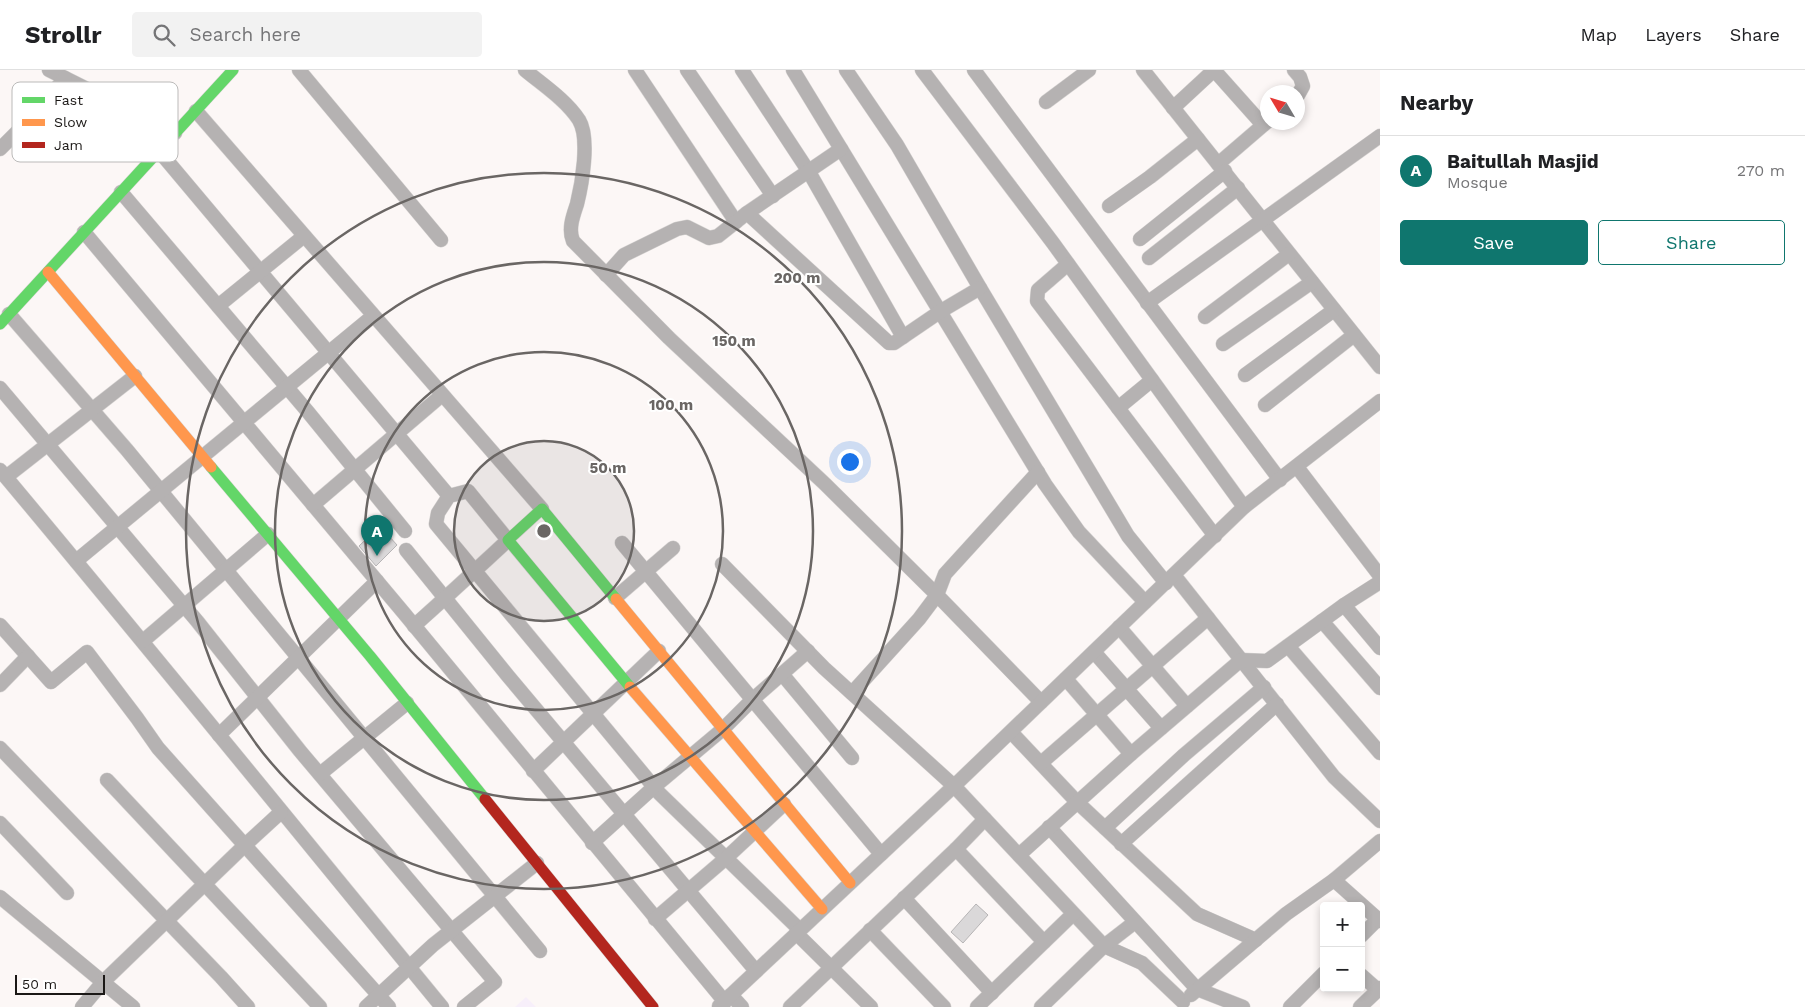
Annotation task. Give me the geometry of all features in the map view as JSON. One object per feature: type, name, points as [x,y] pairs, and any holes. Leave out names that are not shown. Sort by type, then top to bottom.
[{"type":"street","points":[[49,70],[73,82]]},
{"type":"street","points":[[178,130],[234,70]]},
{"type":"street","points":[[299,70],[441,240]]},
{"type":"street","points":[[525,70],[562,102],[579,121],[585,141],[580,192],[570,233],[573,241],[669,338],[825,484],[1041,702]]},
{"type":"street","points":[[635,70],[741,217],[889,343],[894,343],[941,311],[980,288]]},
{"type":"street","points":[[687,70],[772,196]]},
{"type":"street","points":[[742,70],[810,172],[903,337]]},
{"type":"street","points":[[793,70],[1038,472],[1079,532],[1145,602]]},
{"type":"street","points":[[846,70],[898,145],[980,288],[1128,536],[1208,618],[1264,686],[1334,777],[1380,821]]},
{"type":"street","points":[[922,70],[1068,264],[1244,507]]},
{"type":"street","points":[[974,70],[1280,480]]},
{"type":"street","points":[[1046,102],[1089,70]]},
{"type":"street","points":[[1143,70],[1380,367]]},
{"type":"street","points":[[1173,108],[1214,70],[1260,118]]},
{"type":"street","points":[[1294,70],[1300,77],[1302,85]]},
{"type":"street","points":[[62,82],[65,78]]},
{"type":"street","points":[[196,111],[542,509],[850,883]]},
{"type":"street","points":[[1140,239],[1222,168],[1260,128]]},
{"type":"street","points":[[1147,303],[1380,136]]},
{"type":"street","points":[[0,149],[12,137]]},
{"type":"street","points":[[1109,206],[1198,139]]},
{"type":"street","points":[[606,274],[624,255],[677,228],[687,227],[709,238],[718,236],[741,217],[810,172],[841,149]]},
{"type":"street","points":[[150,162],[5,319],[92,410],[161,491],[540,951]]},
{"type":"street","points":[[167,162],[448,496]]},
{"type":"street","points":[[1149,258],[1238,188]]},
{"type":"street","points":[[121,192],[405,531]]},
{"type":"street","points":[[84,232],[378,581],[655,919],[725,1001],[742,1007]]},
{"type":"street","points":[[218,306],[304,236]]},
{"type":"street","points":[[1205,316],[1290,254]]},
{"type":"street","points":[[1068,264],[1038,290],[1037,301],[1215,536]]},
{"type":"street","points":[[48,272],[338,619],[653,1007]]},
{"type":"street","points":[[1224,344],[1312,282]]},
{"type":"street","points":[[1245,375],[1334,310]]},
{"type":"street","points":[[76,561],[373,316]]},
{"type":"street","points":[[1265,405],[1354,335]]},
{"type":"street","points":[[135,376],[48,444],[3,474],[143,641],[442,1007]]},
{"type":"street","points":[[1118,408],[1152,380]]},
{"type":"street","points":[[0,388],[184,605],[320,774],[495,982],[464,1007]]},
{"type":"street","points":[[313,505],[442,395]]},
{"type":"street","points":[[725,1001],[1011,732],[1244,507],[1380,401]]},
{"type":"street","points":[[1297,466],[1380,576]]},
{"type":"street","points":[[852,693],[919,619],[937,595],[945,574],[1038,472]]},
{"type":"street","points":[[822,909],[626,682],[468,491],[448,496],[438,513],[436,524],[474,571],[654,787],[871,1007]]},
{"type":"street","points":[[414,626],[542,509]]},
{"type":"street","points":[[143,641],[268,534]]},
{"type":"street","points":[[622,543],[881,854]]},
{"type":"street","points":[[615,598],[673,548]]},
{"type":"street","points":[[406,550],[756,971]]},
{"type":"street","points":[[722,564],[808,652],[954,786],[1104,946],[1142,963],[1180,1005],[1286,914],[1334,880],[1380,841]]},
{"type":"street","points":[[219,735],[378,581]]},
{"type":"street","points":[[1019,855],[1131,754],[1241,660],[1267,661],[1344,605],[1380,582]]},
{"type":"street","points":[[1344,605],[1380,648]]},
{"type":"street","points":[[1041,763],[1208,618]]},
{"type":"street","points":[[1322,621],[1380,688]]},
{"type":"street","points":[[0,625],[51,682],[87,652],[158,748],[389,1007]]},
{"type":"street","points":[[1119,627],[1187,706]]},
{"type":"street","points":[[1288,646],[1380,752]]},
{"type":"street","points":[[533,771],[659,651]]},
{"type":"street","points":[[592,843],[808,652]]},
{"type":"street","points":[[1094,652],[1161,728]]},
{"type":"street","points":[[0,685],[28,656]]},
{"type":"street","points":[[782,674],[852,758]]},
{"type":"street","points":[[1066,679],[1131,754]]},
{"type":"street","points":[[1105,828],[1184,755],[1264,686]]},
{"type":"street","points":[[320,774],[407,703]]},
{"type":"street","points":[[1122,844],[1277,704]]},
{"type":"street","points":[[1011,732],[1077,802],[1197,914],[1256,940]]},
{"type":"street","points":[[0,748],[248,1007]]},
{"type":"street","points":[[107,780],[320,1007]]},
{"type":"street","points":[[655,919],[725,859],[784,804]]},
{"type":"street","points":[[82,1007],[103,982],[281,812]]},
{"type":"street","points":[[792,1006],[985,819]]},
{"type":"street","points":[[0,823],[67,893]]},
{"type":"street","points":[[1049,827],[1197,989],[1242,1007]]},
{"type":"street","points":[[956,849],[1044,942]]},
{"type":"street","points":[[366,1007],[451,930],[537,863]]},
{"type":"street","points":[[1334,880],[1379,920],[1365,932]]},
{"type":"street","points":[[0,897],[133,1007]]},
{"type":"street","points":[[904,898],[992,993]]},
{"type":"street","points":[[977,1007],[1073,914]]},
{"type":"street","points":[[1041,1007],[1104,946],[1135,922]]},
{"type":"street","points":[[870,930],[944,1007]]},
{"type":"street","points":[[1290,1007],[1320,977]]},
{"type":"street","points":[[1360,1007],[1379,989],[1365,978]]},
{"type":"shaded area","points":[[526,997],[536,1007],[515,1007]]},
{"type":"building","points":[[380,526],[397,545],[376,566],[359,546]]},
{"type":"building","points":[[976,904],[988,915],[963,943],[951,932]]},
{"type":"traffic: fast","points":[[178,130],[233,70]]},
{"type":"traffic: fast","points":[[0,324],[149,162]]},
{"type":"traffic: fast","points":[[211,467],[370,656],[485,799]]},
{"type":"traffic: fast","points":[[616,599],[542,509],[508,540],[630,687]]},
{"type":"traffic: slow","points":[[48,272],[211,467]]},
{"type":"traffic: slow","points":[[616,599],[850,883]]},
{"type":"traffic: slow","points":[[630,687],[822,909]]},
{"type":"traffic: jam","points":[[485,799],[653,1007]]},
{"type":"place","name":"Baitullah Masjid","points":[[377,556]]}]
